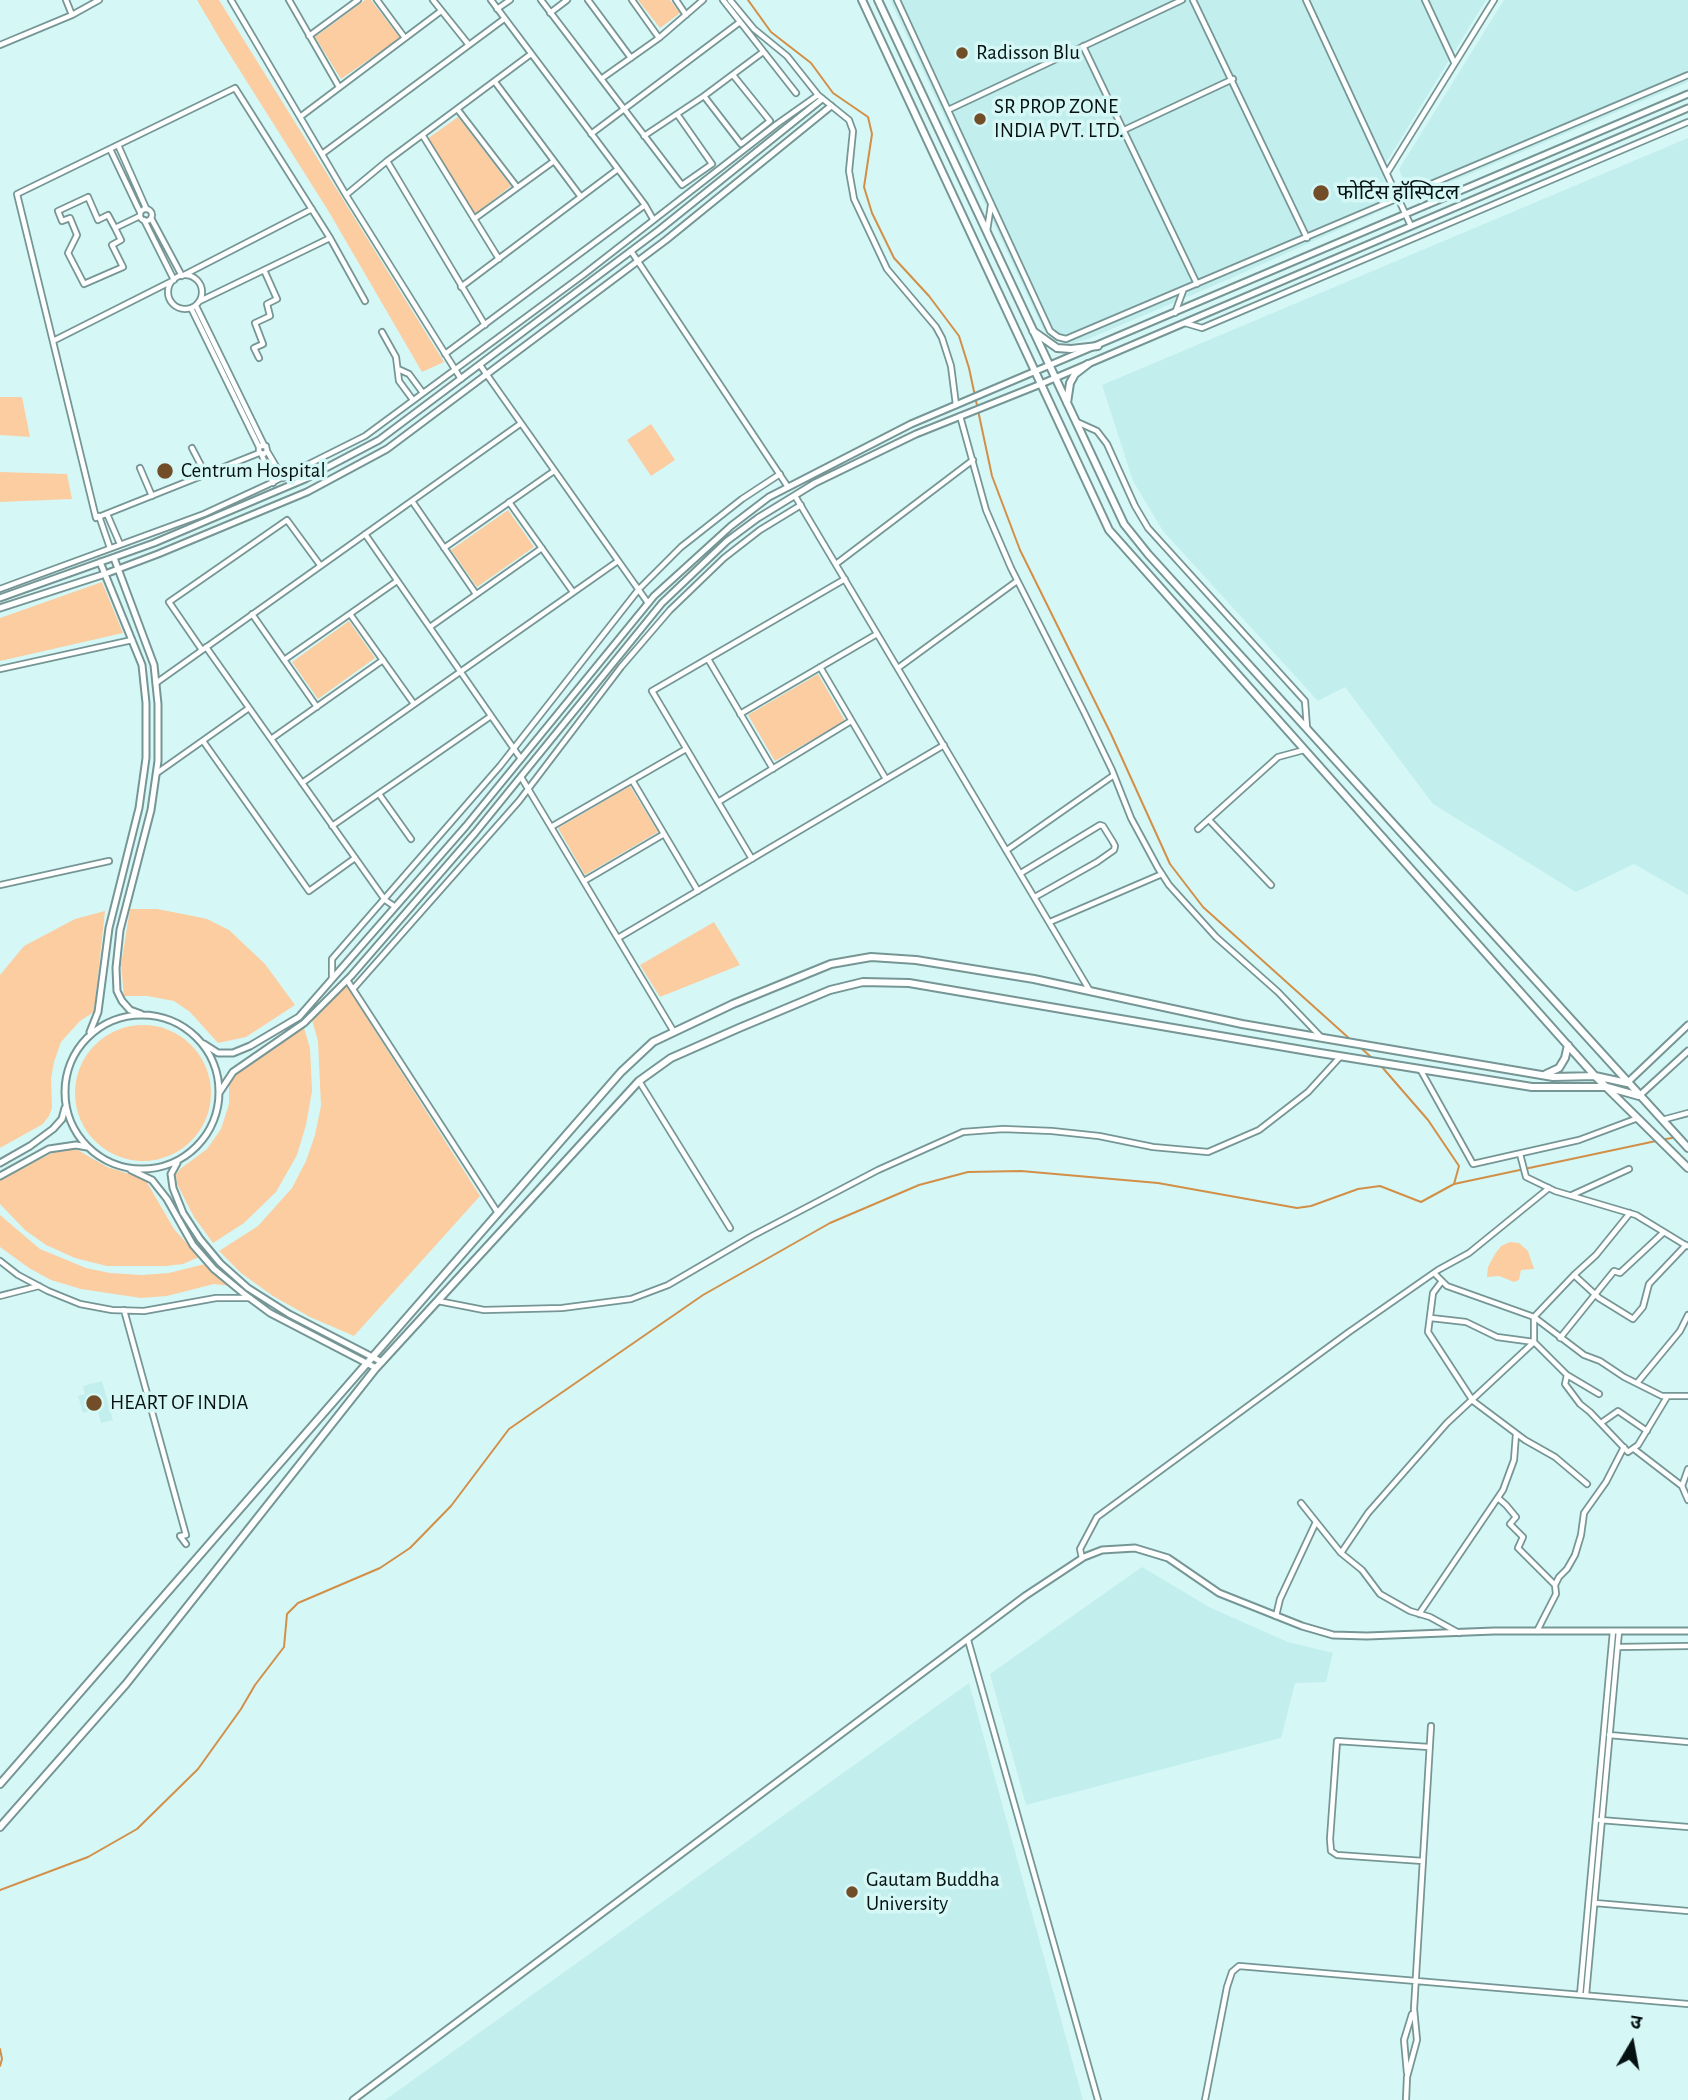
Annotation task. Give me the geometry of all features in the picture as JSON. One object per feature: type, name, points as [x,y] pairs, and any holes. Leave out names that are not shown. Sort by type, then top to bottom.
[{"type":"main road","points":[[862,0],[1109,530],[1595,1076],[1688,1168]]},
{"type":"main road","points":[[878,0],[1124,524],[1147,554],[1686,1146]]},
{"type":"main road","points":[[1031,329],[1057,348],[1098,346]]},
{"type":"main road","points":[[1067,405],[1070,383],[1075,374],[1088,364]]},
{"type":"main road","points":[[0,1784],[621,1072],[653,1042],[733,1004],[831,964],[872,957],[916,960],[1034,979],[1331,1040],[1544,1075],[1595,1076],[1627,1083]]},
{"type":"main road","points":[[0,1827],[126,1684],[376,1368],[639,1081],[671,1058],[830,990],[863,982],[909,983],[1532,1087],[1607,1087],[1639,1096]]},
{"type":"main road","points":[[1544,1075],[1559,1068],[1568,1045]]},
{"type":"street","points":[[66,0],[72,15]]},
{"type":"street","points":[[0,45],[72,15],[99,0]]},
{"type":"street","points":[[231,0],[346,195],[461,379]]},
{"type":"street","points":[[289,0],[340,87]]},
{"type":"street","points":[[309,36],[358,0]]},
{"type":"street","points":[[377,0],[405,38]]},
{"type":"street","points":[[433,0],[469,45]]},
{"type":"street","points":[[491,0],[653,219]]},
{"type":"street","points":[[497,9],[510,0]]},
{"type":"street","points":[[541,0],[682,185],[712,163],[677,114]]},
{"type":"street","points":[[550,13],[567,0]]},
{"type":"street","points":[[588,0],[631,58]]},
{"type":"street","points":[[632,0],[659,38]]},
{"type":"street","points":[[676,0],[686,15]]},
{"type":"street","points":[[601,79],[659,38],[703,0]]},
{"type":"street","points":[[723,0],[796,93]]},
{"type":"street","points":[[730,0],[754,29],[787,56],[820,97],[849,120],[853,131],[849,171],[853,199],[887,269],[936,327],[942,338],[949,356],[956,406]]},
{"type":"street","points":[[897,0],[1050,331],[1066,339],[1688,75]]},
{"type":"street","points":[[948,110],[1182,0]]},
{"type":"street","points":[[1193,0],[1307,238]]},
{"type":"street","points":[[1306,0],[1411,226]]},
{"type":"street","points":[[1425,0],[1454,63]]},
{"type":"street","points":[[1387,173],[1494,0]]},
{"type":"street","points":[[300,117],[441,11]]},
{"type":"street","points":[[322,154],[504,19]]},
{"type":"street","points":[[591,134],[740,22]]},
{"type":"street","points":[[1083,46],[1197,284]]},
{"type":"street","points":[[644,135],[705,96],[764,52]]},
{"type":"street","points":[[346,195],[531,54]]},
{"type":"street","points":[[705,96],[741,144],[771,121],[733,75]]},
{"type":"street","points":[[1124,130],[1233,79]]},
{"type":"street","points":[[495,82],[582,197]]},
{"type":"street","points":[[262,450],[96,518],[17,194],[235,88],[330,237],[365,301]]},
{"type":"street","points":[[90,1032],[131,1016],[161,1017],[184,1027],[218,1053],[233,1054],[299,1017],[466,826],[648,603],[731,526],[769,497],[911,424],[1688,94]]},
{"type":"street","points":[[0,589],[204,514],[273,483],[365,436],[583,275],[777,124],[820,97]]},
{"type":"street","points":[[0,598],[114,558],[305,480],[379,440],[631,251],[820,97]]},
{"type":"street","points":[[0,608],[118,569],[318,486],[387,449],[638,261],[831,106]]},
{"type":"street","points":[[219,1093],[233,1072],[304,1023],[347,980],[475,833],[662,603],[727,541],[758,518],[916,433],[1041,384],[1688,108]]},
{"type":"street","points":[[457,110],[517,187]]},
{"type":"street","points":[[1185,322],[1202,328],[1688,122]]},
{"type":"street","points":[[423,136],[499,259]]},
{"type":"street","points":[[118,145],[146,208],[151,212],[151,218],[182,276]]},
{"type":"street","points":[[110,149],[174,281]]},
{"type":"street","points":[[474,219],[554,161]]},
{"type":"street","points":[[387,162],[485,325]]},
{"type":"street","points":[[461,287],[618,169]]},
{"type":"street","points":[[88,197],[98,220],[108,215],[116,228],[121,240],[112,245],[123,267],[84,284],[68,253],[77,235],[70,218],[62,221],[58,211],[88,197]]},
{"type":"street","points":[[445,354],[645,205]]},
{"type":"street","points":[[987,235],[991,205]]},
{"type":"street","points":[[142,216],[146,208]]},
{"type":"street","points":[[53,341],[312,209]]},
{"type":"street","points":[[116,228],[142,216],[151,218]]},
{"type":"street","points":[[174,281],[168,290],[170,301],[179,308],[195,305],[330,237]]},
{"type":"street","points":[[631,251],[788,487]]},
{"type":"street","points":[[259,358],[254,348],[263,344],[255,323],[270,316],[267,304],[277,299],[264,270]]},
{"type":"street","points":[[182,276],[192,277],[200,285],[202,290],[195,305],[262,450],[273,483]]},
{"type":"street","points":[[1175,314],[1183,290]]},
{"type":"street","points":[[382,332],[396,357],[399,381],[413,401]]},
{"type":"street","points":[[480,365],[648,603]]},
{"type":"street","points":[[397,369],[409,374],[423,393]]},
{"type":"street","points":[[963,415],[986,510],[1017,581],[1114,775],[1131,818],[1162,873],[1216,937],[1278,992],[1322,1038]]},
{"type":"street","points":[[1073,420],[1097,431],[1107,444],[1148,528],[1305,701],[1307,728]]},
{"type":"street","points":[[156,683],[520,424]]},
{"type":"street","points":[[192,448],[206,475]]},
{"type":"street","points":[[262,450],[283,478]]},
{"type":"street","points":[[836,564],[973,460]]},
{"type":"street","points":[[140,468],[152,496]]},
{"type":"street","points":[[444,548],[554,471]]},
{"type":"street","points":[[332,980],[332,960],[514,748],[639,589],[681,547],[742,499],[780,474]]},
{"type":"street","points":[[795,496],[1091,992]]},
{"type":"street","points":[[412,502],[476,594]]},
{"type":"street","points":[[509,502],[573,592]]},
{"type":"street","points":[[353,989],[529,788],[621,667],[679,601],[742,544],[801,505]]},
{"type":"street","points":[[107,513],[120,544]]},
{"type":"street","points":[[99,516],[110,548]]},
{"type":"street","points":[[320,565],[287,520],[169,602],[249,708],[385,900],[394,906]]},
{"type":"street","points":[[365,534],[521,759]]},
{"type":"street","points":[[430,627],[542,548]]},
{"type":"street","points":[[114,558],[154,665],[158,704],[157,773],[151,810],[120,930],[116,968],[117,991],[122,1001],[130,1010],[145,1015]]},
{"type":"street","points":[[302,783],[618,561]]},
{"type":"street","points":[[100,562],[142,665],[146,704],[146,758],[139,808],[109,928],[98,1012],[90,1032],[73,1058],[65,1080],[66,1106],[71,1125],[98,1157],[152,1180],[167,1199],[193,1245],[214,1269],[250,1298],[270,1313],[376,1368]]},
{"type":"street","points":[[752,859],[652,691],[845,579]]},
{"type":"street","points":[[284,660],[397,581]]},
{"type":"street","points":[[898,668],[1017,581]]},
{"type":"street","points":[[252,614],[317,707]]},
{"type":"street","points":[[351,614],[414,704]]},
{"type":"street","points":[[740,714],[877,634]]},
{"type":"street","points":[[0,669],[133,640]]},
{"type":"street","points":[[708,659],[774,769]]},
{"type":"street","points":[[271,739],[383,660]]},
{"type":"street","points":[[820,667],[886,779]]},
{"type":"street","points":[[157,773],[249,708]]},
{"type":"street","points":[[332,826],[491,716]]},
{"type":"street","points":[[718,802],[851,721]]},
{"type":"street","points":[[203,741],[309,891],[355,858]]},
{"type":"street","points":[[618,938],[944,745]]},
{"type":"street","points":[[551,827],[686,749]]},
{"type":"street","points":[[1198,829],[1278,757],[1305,750]]},
{"type":"street","points":[[1007,850],[1114,775]]},
{"type":"street","points":[[521,777],[674,1032]]},
{"type":"street","points":[[632,780],[698,891]]},
{"type":"street","points":[[379,794],[411,839]]},
{"type":"street","points":[[1209,820],[1271,885]]},
{"type":"street","points":[[1021,873],[1100,825],[1113,842],[1114,850],[1097,863],[1035,897]]},
{"type":"street","points":[[584,881],[664,834]]},
{"type":"street","points":[[0,885],[109,860]]},
{"type":"street","points":[[1050,922],[1162,873]]},
{"type":"street","points":[[347,980],[498,1213]]},
{"type":"street","points":[[1627,1083],[1688,1025]]},
{"type":"street","points":[[124,1168],[152,1170],[177,1163],[195,1150],[212,1128],[219,1079],[204,1044]]},
{"type":"street","points":[[1639,1096],[1688,1051]]},
{"type":"street","points":[[438,1301],[484,1310],[562,1308],[631,1299],[668,1285],[752,1236],[844,1188],[963,1132],[1003,1129],[1052,1131],[1099,1136],[1153,1147],[1208,1152],[1259,1130],[1308,1092],[1343,1057]]},
{"type":"street","points":[[1420,1069],[1473,1164],[1579,1140],[1639,1118]]},
{"type":"street","points":[[639,1081],[730,1228]]},
{"type":"street","points":[[0,1163],[53,1129],[66,1106]]},
{"type":"street","points":[[1664,1123],[1688,1113]]},
{"type":"street","points":[[0,1176],[49,1149],[76,1145],[87,1147]]},
{"type":"street","points":[[1520,1154],[1526,1177],[1549,1188],[1630,1213],[1687,1246],[1649,1284],[1643,1307],[1633,1319],[1596,1296],[1574,1275]]},
{"type":"street","points":[[177,1163],[171,1174],[173,1188],[183,1213],[220,1263],[248,1288],[289,1314],[382,1362]]},
{"type":"street","points":[[1571,1195],[1629,1169]]},
{"type":"street","points":[[1082,1559],[1080,1549],[1097,1517],[1203,1437],[1434,1273],[1469,1253],[1549,1188]]},
{"type":"street","points":[[1341,1553],[1368,1513],[1447,1423],[1534,1342],[1534,1317],[1596,1255],[1630,1213]]},
{"type":"street","points":[[1560,1338],[1614,1271],[1620,1273],[1664,1232]]},
{"type":"street","points":[[0,1261],[38,1286],[80,1304],[144,1311],[216,1298],[250,1298]]},
{"type":"street","points":[[1434,1273],[1447,1286],[1534,1317],[1584,1355],[1600,1361],[1637,1383],[1667,1396],[1688,1396]]},
{"type":"street","points":[[1442,1281],[1433,1293],[1428,1332],[1473,1401],[1516,1433],[1555,1457],[1587,1485]]},
{"type":"street","points":[[0,1296],[38,1286]]},
{"type":"street","points":[[124,1310],[186,1535],[180,1536],[186,1544]]},
{"type":"street","points":[[1637,1383],[1680,1331],[1688,1315]]},
{"type":"street","points":[[1431,1318],[1466,1322],[1497,1337],[1534,1342],[1567,1375],[1599,1394]]},
{"type":"street","points":[[1567,1375],[1565,1384],[1580,1404],[1628,1452],[1634,1449],[1647,1431],[1667,1396]]},
{"type":"street","points":[[1601,1423],[1618,1411],[1647,1431]]},
{"type":"street","points":[[1419,1614],[1498,1498],[1511,1472],[1516,1433]]},
{"type":"street","points":[[1555,1585],[1575,1555],[1584,1513],[1606,1482],[1624,1447]]},
{"type":"street","points":[[1634,1449],[1682,1486],[1688,1500]]},
{"type":"street","points":[[1682,1486],[1688,1469]]},
{"type":"street","points":[[1498,1498],[1516,1517],[1510,1524],[1523,1537],[1518,1548],[1555,1585],[1556,1594],[1537,1631]]},
{"type":"street","points":[[1301,1503],[1341,1553],[1362,1570],[1380,1594],[1459,1633]]},
{"type":"street","points":[[1276,1616],[1280,1599],[1316,1522]]},
{"type":"street","points":[[353,2100],[1025,1596],[1082,1559],[1102,1550],[1135,1548],[1168,1559],[1219,1593],[1302,1626],[1333,1635],[1688,1631]]},
{"type":"street","points":[[1607,1735],[1618,1647],[1616,1631]]},
{"type":"street","points":[[1583,1995],[1616,1631]]},
{"type":"street","points":[[968,1640],[1098,2100]]},
{"type":"street","points":[[1618,1647],[1688,1646]]},
{"type":"street","points":[[1407,2077],[1417,2040],[1415,1981],[1430,1726]]},
{"type":"street","points":[[1607,1735],[1688,1742]]},
{"type":"street","points":[[1423,1861],[1337,1855],[1331,1852],[1330,1839],[1336,1741],[1429,1747]]},
{"type":"street","points":[[1599,1820],[1688,1828]]},
{"type":"street","points":[[1591,1903],[1688,1910]]},
{"type":"street","points":[[1205,2100],[1227,1987],[1232,1972],[1239,1966],[1688,2004]]},
{"type":"street","points":[[1406,2100],[1404,2039],[1414,2009]]},
{"type":"shaded area","points":[[197,0],[219,0],[444,362],[422,372],[329,212]]},
{"type":"shaded area","points":[[365,0],[371,0],[400,38],[341,79],[315,37]]},
{"type":"shaded area","points":[[638,0],[670,0],[680,13],[660,28]]},
{"type":"shaded area","points":[[890,0],[1486,0],[1381,171],[1394,205],[1227,280],[1088,339],[1069,344],[1054,340],[1043,329]]},
{"type":"shaded area","points":[[1504,0],[1688,0],[1688,82],[1411,199],[1399,169]]},
{"type":"shaded area","points":[[458,117],[511,186],[475,214],[427,139]]},
{"type":"shaded area","points":[[1688,138],[1688,895],[1634,864],[1576,892],[1433,804],[1345,687],[1318,701],[1163,531],[1133,481],[1102,385]]},
{"type":"shaded area","points":[[0,397],[22,397],[30,437],[0,435]]},
{"type":"shaded area","points":[[651,424],[675,460],[651,476],[627,440]]},
{"type":"shaded area","points":[[0,472],[67,474],[72,499],[0,502]]},
{"type":"shaded area","points":[[508,510],[534,547],[477,587],[451,550]]},
{"type":"shaded area","points":[[102,582],[123,633],[0,661],[0,618]]},
{"type":"shaded area","points":[[349,621],[375,658],[318,699],[292,662]]},
{"type":"shaded area","points":[[818,674],[845,721],[775,761],[748,715]]},
{"type":"shaded area","points":[[630,786],[658,832],[585,875],[558,828]]},
{"type":"shaded area","points":[[130,909],[157,909],[207,919],[229,930],[265,964],[295,1005],[246,1037],[218,1043],[190,1012],[174,1001],[147,996],[124,996],[121,965]]},
{"type":"shaded area","points":[[105,911],[94,1012],[80,1021],[61,1042],[51,1079],[52,1108],[49,1116],[43,1124],[0,1148],[0,975],[24,946],[75,919]]},
{"type":"shaded area","points":[[714,922],[740,965],[660,997],[640,965]]},
{"type":"shaded area","points":[[346,985],[480,1196],[354,1336],[310,1317],[273,1296],[241,1273],[219,1251],[258,1226],[292,1188],[306,1161],[321,1106],[318,1041],[312,1020]]},
{"type":"shaded area","points":[[143,1025],[169,1031],[191,1045],[205,1067],[211,1093],[205,1119],[191,1141],[169,1155],[143,1161],[117,1155],[95,1141],[81,1119],[75,1093],[81,1067],[95,1045],[117,1031]]},
{"type":"shaded area","points":[[304,1028],[310,1048],[312,1091],[297,1155],[276,1192],[244,1223],[213,1243],[194,1217],[177,1184],[176,1175],[207,1149],[221,1129],[229,1104],[229,1085],[235,1075]]},
{"type":"shaded area","points":[[76,1149],[107,1167],[145,1179],[174,1229],[199,1257],[183,1264],[166,1266],[107,1266],[75,1258],[46,1245],[25,1230],[0,1204],[0,1180],[54,1152]]},
{"type":"shaded area","points":[[0,1215],[40,1249],[86,1268],[142,1275],[169,1273],[205,1264],[230,1286],[214,1284],[167,1296],[141,1298],[81,1289],[51,1280],[0,1247]]},
{"type":"shaded area","points":[[1510,1242],[1519,1243],[1528,1251],[1534,1269],[1521,1270],[1519,1280],[1514,1282],[1499,1276],[1487,1277],[1488,1267],[1495,1254],[1501,1246]]},
{"type":"shaded area","name":"HEART OF INDIA","points":[[102,1381],[113,1420],[101,1423],[97,1409],[83,1413],[78,1396],[85,1394],[83,1386]]},
{"type":"shaded area","points":[[1142,1567],[1211,1608],[1288,1642],[1333,1653],[1326,1682],[1295,1683],[1281,1738],[1026,1805],[990,1674]]},
{"type":"shaded area","name":"Gautam Buddha University","points":[[969,1683],[1083,2100],[385,2100]]},
{"type":"waterway","points":[[748,0],[771,32],[811,63],[833,93],[868,117],[872,134],[864,187],[872,213],[894,258],[929,296],[959,336],[969,368],[992,476],[1020,550],[1111,734],[1170,864],[1203,907],[1351,1040]]},
{"type":"waterway","points":[[1361,1048],[1372,1058]]},
{"type":"waterway","points":[[0,1890],[88,1857],[137,1829],[198,1769],[241,1709],[255,1685],[284,1647],[287,1614],[298,1603],[380,1568],[410,1548],[451,1506],[509,1429],[703,1295],[830,1223],[919,1185],[968,1172],[1021,1171],[1158,1183],[1297,1208],[1311,1206],[1358,1189],[1380,1186],[1421,1202],[1454,1184],[1459,1166],[1428,1120],[1382,1067]]},
{"type":"waterway","points":[[1661,1140],[1677,1137]]},
{"type":"waterway","points":[[1454,1184],[1656,1141]]},
{"type":"waterway","points":[[0,2049],[0,2066]]},
{"type":"place","name":"Radisson Blu","points":[[962,53]]},
{"type":"place","name":"SR PROP ZONE INDIA PVT. LTD.","points":[[980,119]]},
{"type":"place","name":"फोर्टिस हॉस्पिटल","points":[[1321,193]]},
{"type":"place","name":"Centrum Hospital","points":[[165,471]]},
{"type":"place","name":"HEART OF INDIA","points":[[94,1403]]},
{"type":"place","name":"Gautam Buddha University","points":[[852,1892]]}]
